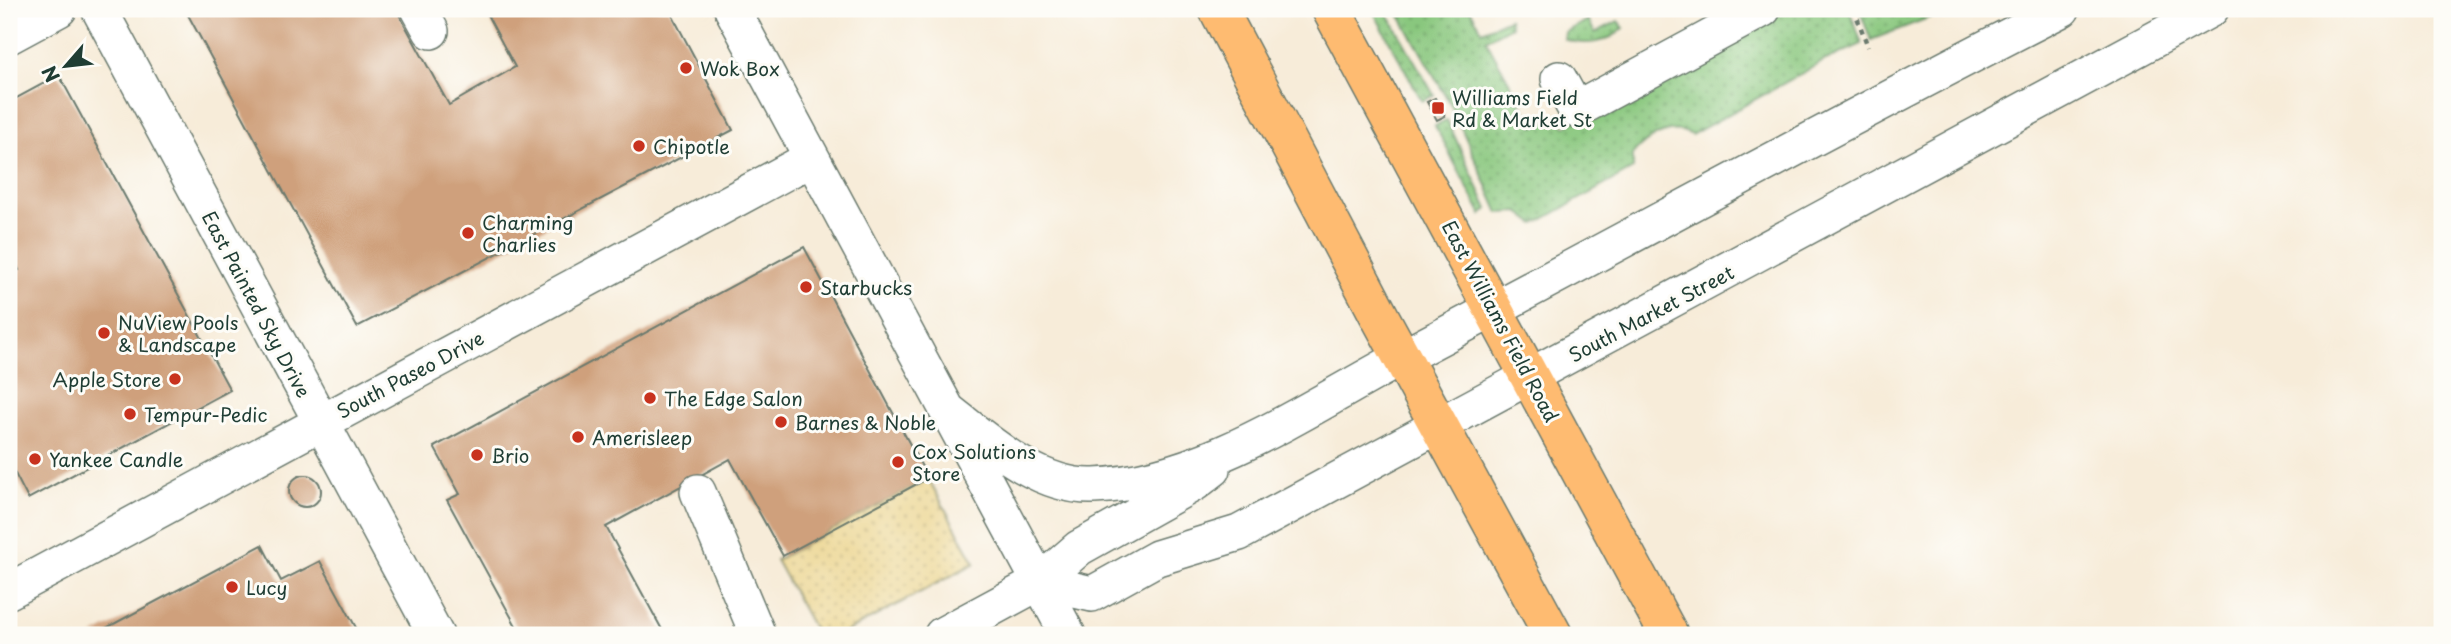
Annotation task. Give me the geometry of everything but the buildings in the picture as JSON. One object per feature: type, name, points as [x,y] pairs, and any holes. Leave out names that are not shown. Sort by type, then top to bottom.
[{"type":"main road","points":[[1218,9],[1438,426],[1553,635]]},
{"type":"main road","name":"East Williams Field Road","points":[[1331,9],[1669,635]]},
{"type":"street","points":[[9,36],[59,9]]},
{"type":"street","name":"East Painted Sky Drive","points":[[99,9],[436,635]]},
{"type":"street","points":[[732,9],[1068,635]]},
{"type":"street","points":[[1559,79],[1576,110],[1763,9]]},
{"type":"street","points":[[946,409],[992,445],[1025,465],[1049,477],[1089,486],[1127,484],[1242,445],[1914,84],[2062,9]]},
{"type":"street","name":"South Market Street","points":[[1041,582],[1092,594],[1157,558],[1240,533],[1532,378],[2211,9]]},
{"type":"street","name":"South Paseo Drive","points":[[9,592],[812,158]]},
{"type":"street","points":[[942,635],[1041,582],[1079,548],[1195,483],[1242,445]]},
{"type":"street","points":[[698,492],[758,635]]},
{"type":"path","points":[[1854,9],[1868,47]]},
{"type":"green space","points":[[1372,9],[1385,9],[1434,95],[1422,101]]},
{"type":"green space","points":[[1396,9],[1470,9],[1482,31],[1509,19],[1511,26],[1486,40],[1534,127],[1557,115],[1565,127],[1786,9],[1849,9],[1862,44],[1826,60],[1691,135],[1675,131],[1652,138],[1633,154],[1633,169],[1535,224],[1519,212],[1499,213],[1451,105]]},
{"type":"green space","points":[[1859,9],[1952,9],[1871,40]]},
{"type":"green space","points":[[1588,20],[1595,33],[1618,21],[1624,28],[1611,37],[1596,42],[1580,43],[1564,39],[1565,32]]},
{"type":"green space","points":[[1447,120],[1488,209],[1482,215],[1435,126]]},
{"type":"sand","points":[[928,478],[975,563],[840,635],[817,635],[776,560]]},
{"type":"place","name":"Wok Box","points":[[686,68]]},
{"type":"place","name":"Williams Field Rd & Market St","points":[[1438,108]]},
{"type":"place","name":"Chipotle","points":[[639,146]]},
{"type":"place","name":"Charming Charlies","points":[[468,233]]},
{"type":"place","name":"Starbucks","points":[[806,287]]},
{"type":"place","name":"NuView Pools & Landscape","points":[[104,333]]},
{"type":"place","name":"Apple Store","points":[[175,379]]},
{"type":"place","name":"The Edge Salon","points":[[650,398]]},
{"type":"place","name":"Tempur-Pedic","points":[[130,414]]},
{"type":"place","name":"Barnes & Noble","points":[[781,422]]},
{"type":"place","name":"Amerisleep","points":[[578,437]]},
{"type":"place","name":"Brio","points":[[477,455]]},
{"type":"place","name":"Yankee Candle","points":[[35,459]]},
{"type":"place","name":"Cox Solutions Store","points":[[898,462]]},
{"type":"place","name":"Lucy","points":[[232,587]]}]
